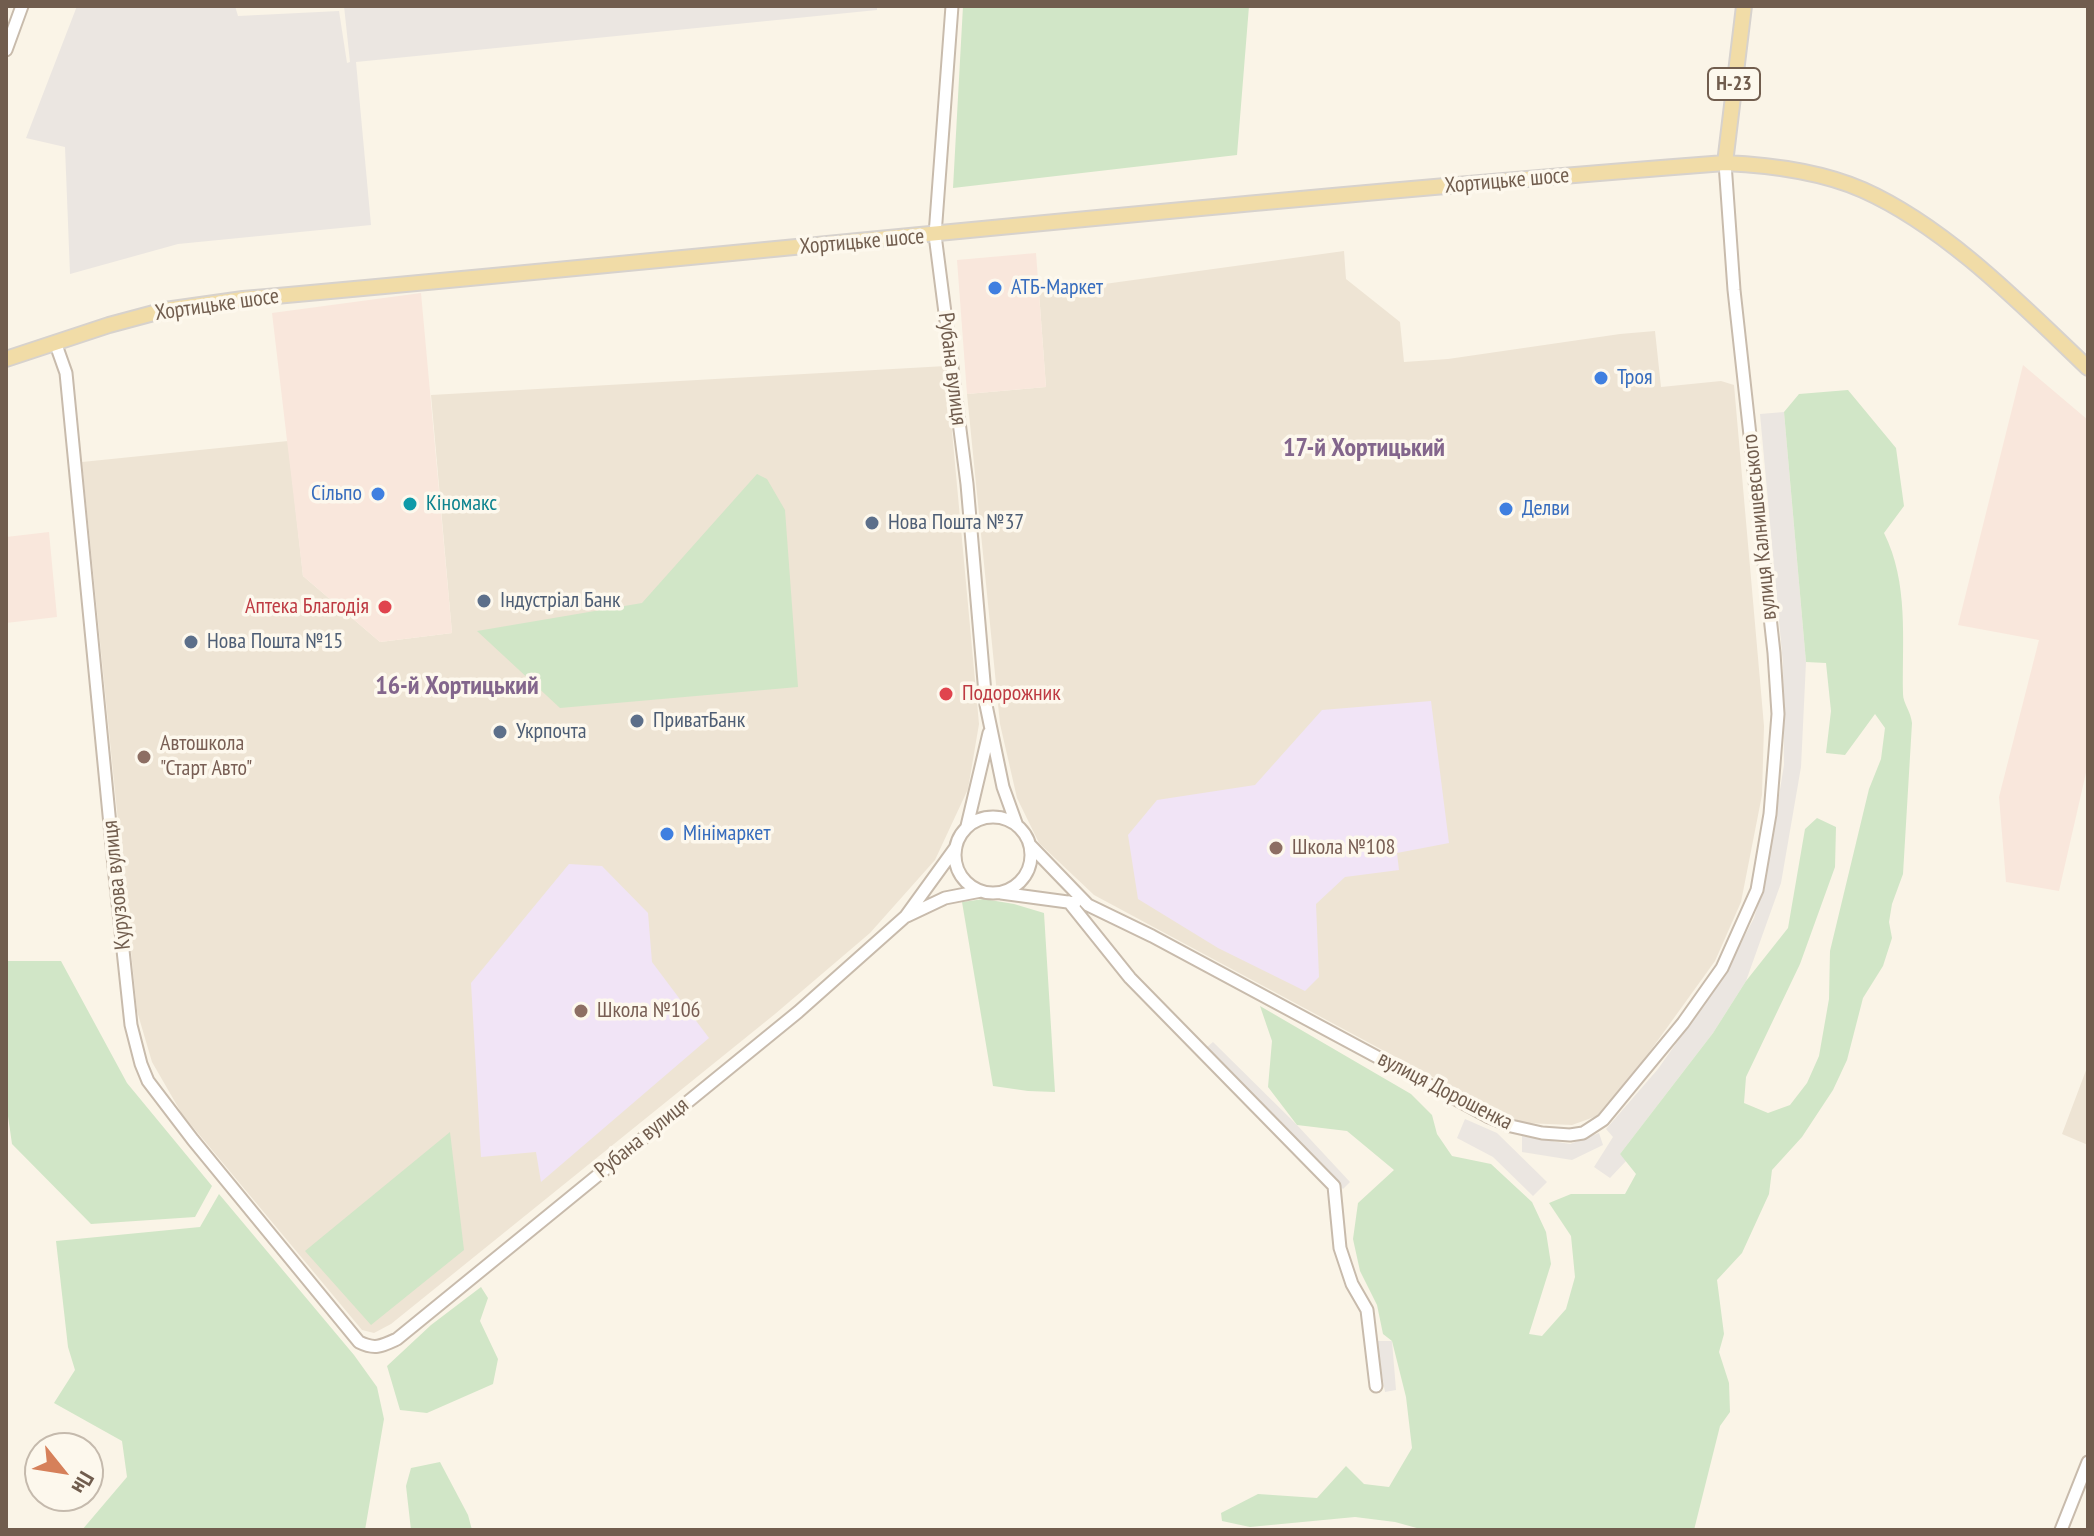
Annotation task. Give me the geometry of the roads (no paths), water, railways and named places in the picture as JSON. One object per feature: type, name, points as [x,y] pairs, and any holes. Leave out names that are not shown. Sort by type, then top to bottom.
[{"type":"main road","name":"Н-23","points":[[1725,163],[1744,6]]},
{"type":"main road","name":"Хортицьке шосе","points":[[6,359],[165,310],[243,299],[1290,199],[1725,163],[1765,165],[1833,180],[1861,189],[1910,214],[1996,283],[2088,368]]},
{"type":"street","points":[[6,50],[22,6]]},
{"type":"street","name":"Рубана вулиця","points":[[952,6],[935,235],[967,484],[990,731],[1003,787],[1016,823]]},
{"type":"street","name":"вулиця Калнишевського","points":[[1725,163],[1734,290],[1778,714],[1770,814],[1757,890]]},
{"type":"street","name":"Курузова вулиця","points":[[55,342],[66,373],[131,1025],[141,1064],[148,1081],[165,1104],[294,1266],[347,1330],[371,1348]]},
{"type":"street","name":"Рубана вулиця","points":[[967,826],[990,731]]},
{"type":"street","points":[[991,816],[1016,823],[1030,845],[1030,862],[1024,877],[1012,888],[997,893],[981,891],[967,883],[958,870],[956,847],[967,826],[991,816]]},
{"type":"street","name":"вулиця Дорошенка","points":[[1030,845],[1088,905]]},
{"type":"street","name":"Рубана вулиця","points":[[371,1348],[382,1347],[397,1339],[798,1012],[906,916],[956,847]]},
{"type":"street","name":"вулиця Дорошенка","points":[[997,893],[1088,905],[1152,936],[1487,1116],[1511,1126],[1570,1135],[1583,1133],[1603,1120],[1683,1023],[1722,968],[1757,890]]},
{"type":"street","name":"Рубана вулиця","points":[[906,916],[945,898],[981,891]]},
{"type":"street","points":[[1069,902],[1130,978],[1334,1186],[1340,1248],[1352,1284],[1367,1310],[1376,1386]]},
{"type":"street","points":[[2061,1530],[2088,1462]]},
{"type":"place","name":"АТБ-Маркет","points":[[995,288]]},
{"type":"place","name":"Троя","points":[[1601,378]]},
{"type":"place","name":"Сільпо","points":[[378,494]]},
{"type":"place","name":"Кіномакс","points":[[410,504]]},
{"type":"place","name":"Делви","points":[[1506,509]]},
{"type":"place","name":"Нова Пошта №37","points":[[872,523]]},
{"type":"place","name":"Iндустрiал Банк","points":[[484,601]]},
{"type":"place","name":"Аптека Благодiя","points":[[385,607]]},
{"type":"place","name":"Нова Пошта №15","points":[[191,642]]},
{"type":"place","name":"Подорожник","points":[[946,694]]},
{"type":"place","name":"ПриватБанк","points":[[637,721]]},
{"type":"place","name":"Укрпочта","points":[[500,732]]},
{"type":"place","name":"Автошкола \"Старт Авто\"","points":[[144,757]]},
{"type":"place","name":"Мiнiмаркет","points":[[667,834]]},
{"type":"place","name":"Школа №108","points":[[1276,848]]},
{"type":"place","name":"Школа №106","points":[[581,1011]]},
{"type":"district","name":"17-й Хортицький","points":[[1364,449]]},
{"type":"district","name":"16-й Хортицький","points":[[457,687]]}]
